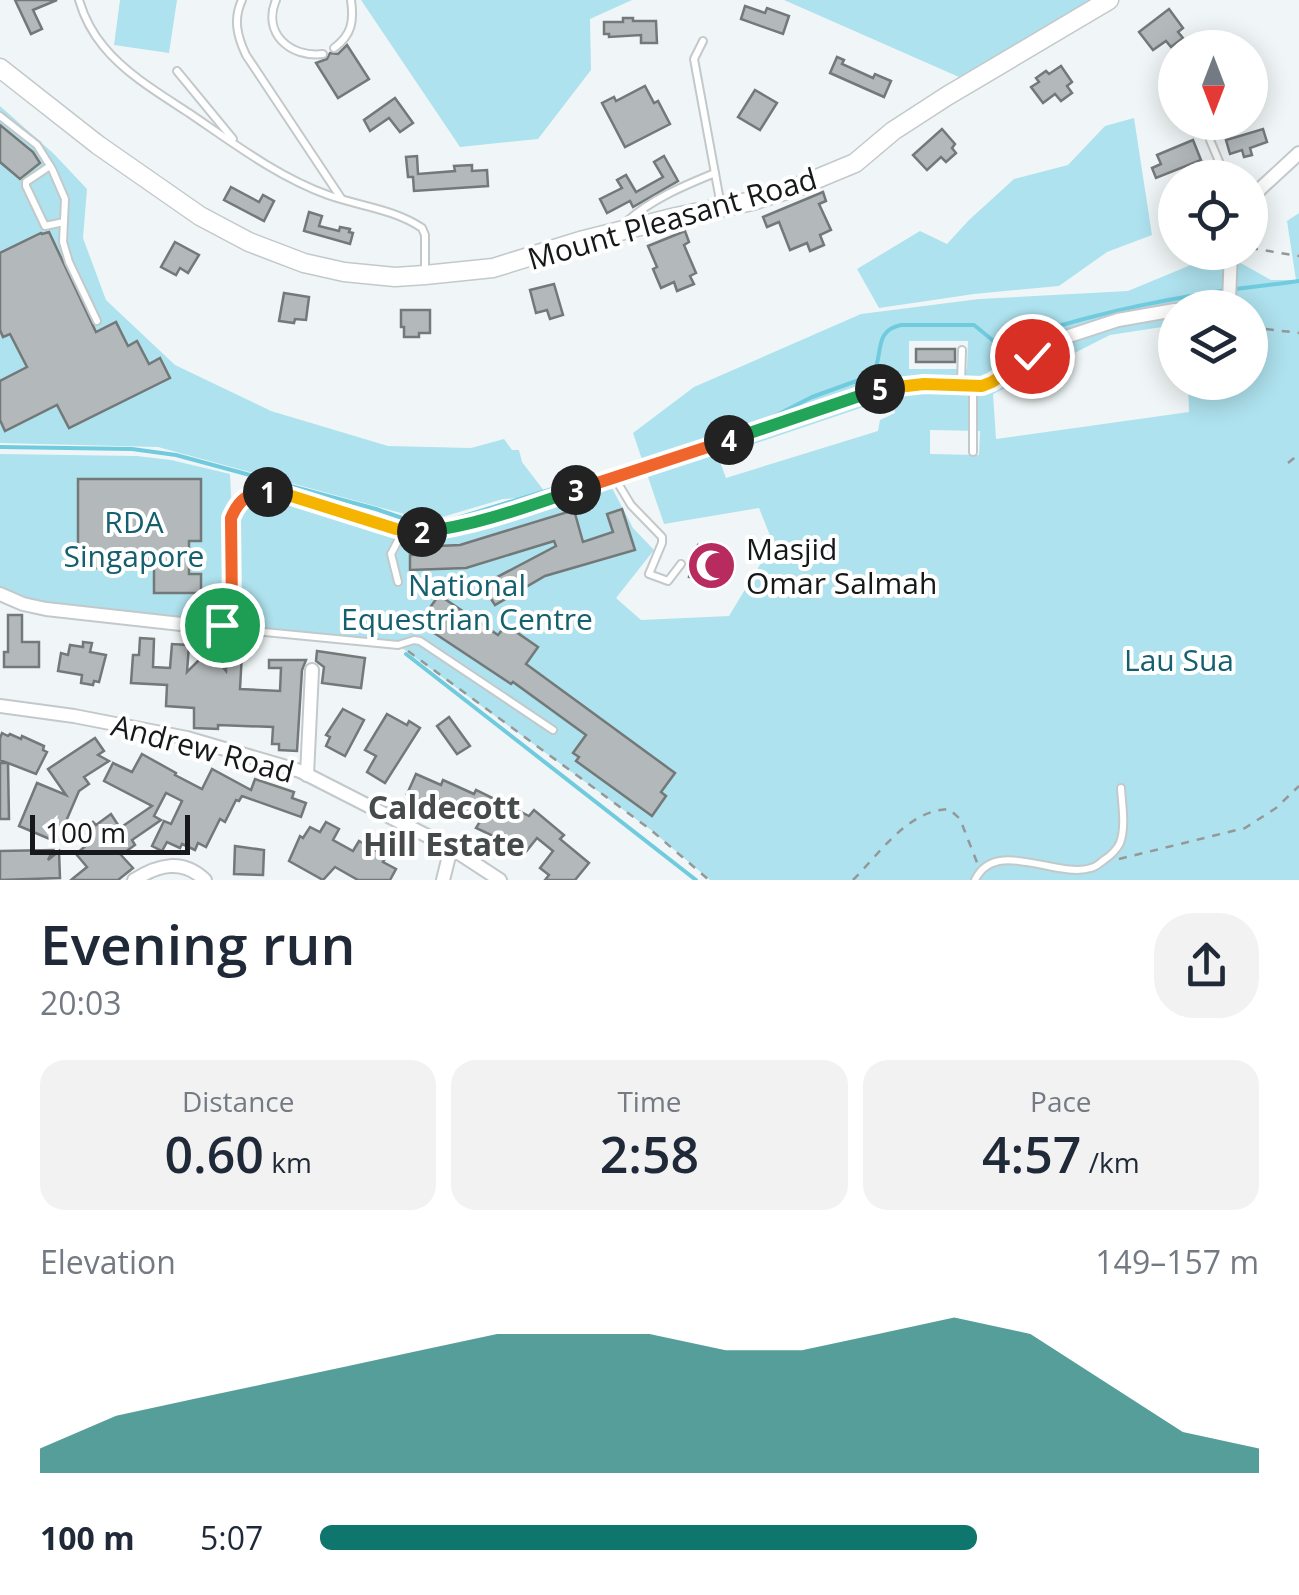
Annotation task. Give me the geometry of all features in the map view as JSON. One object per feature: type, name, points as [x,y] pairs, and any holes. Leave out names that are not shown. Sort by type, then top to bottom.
[{"type":"street","name":"Mount Pleasant Road","points":[[0,68],[98,146],[200,216],[249,242],[304,264],[344,272],[425,275],[493,268],[619,231],[802,186],[854,164],[893,131],[947,96],[1110,0]]},
{"type":"street","points":[[1268,182],[1299,153]]},
{"type":"street","points":[[0,594],[46,609],[218,628],[232,610],[231,518],[237,505],[253,493],[285,494],[404,530],[421,532],[460,526],[885,388],[992,382],[1060,339],[1118,320],[1158,313]]},
{"type":"street","points":[[307,775],[312,670]]},
{"type":"street","name":"Andrew Road","points":[[0,706],[187,738],[307,775],[451,848],[500,880]]},
{"type":"street","points":[[443,880],[451,848]]},
{"type":"street","points":[[134,880],[160,866],[182,865],[205,880]]},
{"type":"lane","points":[[80,0],[82,12],[105,49],[156,91],[241,148],[306,186],[386,211],[422,228],[425,275]]},
{"type":"lane","points":[[242,0],[237,26],[246,55],[341,199]]},
{"type":"lane","points":[[276,0],[272,10],[274,31],[288,48],[307,56],[322,54]]},
{"type":"lane","points":[[334,48],[345,40],[354,20],[351,0]]},
{"type":"lane","points":[[703,41],[694,59],[721,208]]},
{"type":"lane","points":[[177,72],[241,148]]},
{"type":"lane","points":[[0,116],[37,145],[66,199],[63,242],[98,321]]},
{"type":"lane","points":[[1210,140],[1218,160]]},
{"type":"lane","points":[[50,166],[26,182],[26,186],[46,226],[64,222]]},
{"type":"lane","points":[[619,231],[642,208],[715,173]]},
{"type":"lane","points":[[962,350],[972,452]]},
{"type":"lane","points":[[616,478],[631,505],[662,537],[648,574],[668,581],[681,564]]},
{"type":"lane","points":[[398,582],[392,554],[404,530]]},
{"type":"lane","points":[[218,628],[398,645],[414,640],[553,730]]},
{"type":"lane","points":[[975,880],[980,870],[997,861],[1024,861],[1068,870],[1091,868],[1109,857],[1119,844],[1123,822],[1121,788]]},
{"type":"path","points":[[1268,251],[1299,256]]},
{"type":"path","points":[[1268,329],[1299,333]]},
{"type":"path","points":[[1288,463],[1299,454]]},
{"type":"path","points":[[398,645],[652,830],[709,880]]},
{"type":"path","points":[[1109,857],[1122,859],[1246,828],[1299,786]]},
{"type":"path","points":[[853,880],[909,823],[934,809],[949,809],[960,819],[980,870]]},
{"type":"green space","points":[[120,0],[177,0],[169,53],[114,45]]},
{"type":"green space","points":[[361,0],[632,0],[590,19],[591,70],[538,139],[460,147]]},
{"type":"green space","points":[[784,0],[1092,0],[959,77]]},
{"type":"green space","points":[[0,106],[87,189],[83,238],[106,300],[175,365],[271,411],[388,446],[471,448],[504,439],[512,450],[519,450],[522,462],[548,496],[503,499],[439,518],[419,518],[158,447],[0,443]]},
{"type":"green space","points":[[1134,118],[1152,235],[1107,252],[1059,286],[879,308],[857,269],[920,231],[947,244],[1014,179],[1068,165],[1105,126]]},
{"type":"green space","points":[[1299,213],[1299,880],[710,880],[651,830],[398,645],[45,609],[0,594],[0,454],[137,456],[230,474],[232,515],[265,492],[423,531],[611,486],[633,528],[654,550],[616,598],[641,620],[729,616],[773,543],[759,508],[664,524],[633,433],[694,387],[861,314],[979,299],[1128,291],[1179,270],[1253,270],[1271,280],[1296,280],[1287,221]],"holes":[[[909,341],[968,341],[967,369],[909,369]],[[893,397],[895,413],[880,420],[878,431],[726,478],[718,456]],[[930,430],[980,431],[979,455],[930,454]]]},
{"type":"building","points":[[15,0],[57,0],[33,10],[42,29],[31,34]]},
{"type":"building","points":[[745,6],[789,16],[783,34],[741,19]]},
{"type":"building","points":[[1169,9],[1183,28],[1158,30],[1158,47],[1153,50],[1139,32]]},
{"type":"building","points":[[623,18],[656,21],[657,43],[641,43],[641,35],[604,34],[604,22],[623,22]]},
{"type":"building","points":[[347,45],[369,79],[338,98],[316,63],[327,59],[330,53],[338,54]]},
{"type":"building","points":[[837,57],[844,60],[842,64],[873,78],[875,74],[891,81],[884,97],[830,73]]},
{"type":"building","points":[[1061,66],[1072,82],[1067,86],[1072,93],[1061,101],[1055,94],[1043,103],[1031,87],[1046,71],[1049,74]]},
{"type":"building","points":[[645,86],[670,124],[625,147],[602,103],[614,97],[616,101]]},
{"type":"building","points":[[755,90],[777,103],[760,130],[738,117]]},
{"type":"building","points":[[395,98],[413,123],[400,132],[389,118],[370,131],[364,120]]},
{"type":"building","points":[[0,125],[33,152],[40,163],[20,179],[0,162]]},
{"type":"building","points":[[942,129],[955,144],[952,148],[956,153],[946,162],[941,157],[927,170],[913,155]]},
{"type":"building","points":[[1193,140],[1201,160],[1159,160],[1157,155]]},
{"type":"building","points":[[1226,140],[1266,140],[1250,148],[1252,155],[1244,157],[1242,150],[1230,154]]},
{"type":"building","points":[[417,156],[418,174],[455,171],[454,166],[472,165],[472,171],[487,170],[488,186],[414,191],[406,157]]},
{"type":"building","points":[[664,156],[678,181],[633,207],[630,201],[607,213],[600,199],[622,188],[617,180],[626,175],[636,192],[663,177],[654,162]]},
{"type":"building","points":[[231,187],[259,202],[263,195],[274,201],[264,221],[224,200]]},
{"type":"building","points":[[823,192],[826,201],[819,204],[831,230],[820,235],[824,245],[810,251],[807,243],[790,250],[779,222],[767,227],[763,217]]},
{"type":"building","points":[[309,212],[322,216],[319,226],[339,231],[340,227],[350,229],[350,244],[304,231]]},
{"type":"building","points":[[685,231],[689,242],[684,245],[696,273],[690,276],[694,284],[677,291],[674,282],[661,288],[648,246]]},
{"type":"building","points":[[49,232],[96,332],[116,322],[128,346],[137,341],[149,364],[160,358],[170,378],[69,428],[57,405],[5,431],[0,420],[0,381],[27,367],[10,334],[3,337],[0,330],[0,253]]},
{"type":"building","points":[[175,242],[199,255],[188,273],[180,268],[176,275],[161,267]]},
{"type":"building","points":[[554,284],[563,315],[550,319],[547,310],[536,313],[530,290]]},
{"type":"building","points":[[284,293],[309,297],[306,320],[279,321]]},
{"type":"building","points":[[401,310],[430,310],[430,333],[404,337]]},
{"type":"building","points":[[916,349],[955,349],[955,362],[916,362]]},
{"type":"building","points":[[78,479],[201,479],[201,541],[189,541],[189,574],[201,574],[201,593],[154,593],[154,568],[69,568],[70,549],[78,549]]},
{"type":"building","points":[[622,509],[635,550],[545,576],[495,605],[482,585],[556,546],[554,541],[466,568],[410,570],[410,555],[416,555],[416,547],[460,545],[574,510],[583,542],[613,532],[607,514]]},
{"type":"building","name":"Masjid Omar Salmah","points":[[698,545],[731,555],[722,586],[689,577]]},
{"type":"building","points":[[439,595],[498,635],[506,625],[538,647],[526,664],[675,773],[661,792],[666,796],[652,816],[576,761],[579,757],[573,753],[586,735],[513,682],[419,623]]},
{"type":"building","points":[[8,615],[22,615],[22,642],[39,642],[39,667],[4,667]]},
{"type":"building","points":[[140,638],[154,639],[153,667],[170,668],[172,644],[189,645],[187,672],[205,654],[212,654],[226,671],[227,653],[242,653],[240,689],[280,691],[281,668],[269,668],[269,660],[306,660],[297,751],[279,750],[279,744],[272,744],[273,727],[194,728],[194,708],[166,706],[167,685],[131,683],[133,655],[139,655]]},
{"type":"building","points":[[83,642],[92,643],[90,652],[106,655],[99,682],[94,681],[93,685],[81,683],[82,675],[58,671],[61,653],[68,655],[70,645],[83,647]]},
{"type":"building","points":[[317,651],[365,658],[361,688],[322,683],[324,667],[316,661]]},
{"type":"building","points":[[343,709],[364,720],[345,756],[326,746],[330,737],[326,735]]},
{"type":"building","points":[[387,714],[420,728],[385,783],[367,772],[376,756],[365,750]]},
{"type":"building","points":[[449,717],[470,746],[457,754],[437,726]]},
{"type":"building","points":[[2,733],[21,739],[22,736],[44,746],[47,752],[36,774],[8,763],[9,819],[0,819],[0,763],[7,763],[0,760]]},
{"type":"building","points":[[95,738],[104,751],[98,755],[109,761],[84,777],[89,784],[79,791],[57,842],[19,826],[37,783],[66,795],[48,769]]},
{"type":"building","points":[[142,754],[202,789],[212,769],[251,790],[255,779],[294,792],[292,798],[306,803],[301,817],[242,796],[225,822],[220,819],[206,847],[198,843],[195,850],[167,842],[162,851],[152,846],[164,821],[171,824],[182,801],[166,793],[154,816],[161,820],[132,840],[135,845],[121,855],[133,868],[118,880],[71,880],[87,867],[76,854],[88,844],[79,834],[111,814],[120,828],[152,806],[104,781],[113,763],[132,772]]},
{"type":"building","points":[[416,774],[441,785],[443,780],[474,794],[476,790],[529,816],[534,810],[589,863],[575,880],[545,880],[549,875],[540,868],[553,851],[537,838],[525,853],[507,839],[506,842],[476,828],[481,820],[465,811],[437,799],[434,806],[407,794]]},
{"type":"building","points":[[326,822],[339,829],[333,840],[353,851],[359,841],[386,857],[383,862],[396,869],[390,880],[358,880],[335,867],[323,880],[289,861],[300,836],[303,838],[310,827],[320,832]]},
{"type":"building","points":[[235,846],[264,850],[263,875],[234,874]]},
{"type":"building","points":[[53,850],[48,860],[59,851],[60,878],[0,880],[0,851]]},
{"type":"waterway","points":[[0,447],[132,449],[176,455],[417,523],[441,523],[769,419],[812,397],[873,375],[886,332],[901,325],[974,325],[996,343],[1008,342],[1140,306],[1299,281]]},
{"type":"waterway","points":[[406,654],[696,880]]},
{"type":"place","name":"Masjid Omar Salmah","points":[[711,565]]},
{"type":"district","name":"Caldecott Hill Estate","points":[[444,824]]},
{"type":"route","points":[[222,625],[232,610],[231,518],[237,505],[253,493],[285,494],[404,530],[443,530],[616,478],[885,388],[924,384],[982,386],[1032,356]]},
{"type":"park label","name":"RDA Singapore","points":[[134,538]]},
{"type":"park label","name":"National Equestrian Centre","points":[[467,601]]},
{"type":"park label","name":"Lau Sua","points":[[1179,659]]}]
